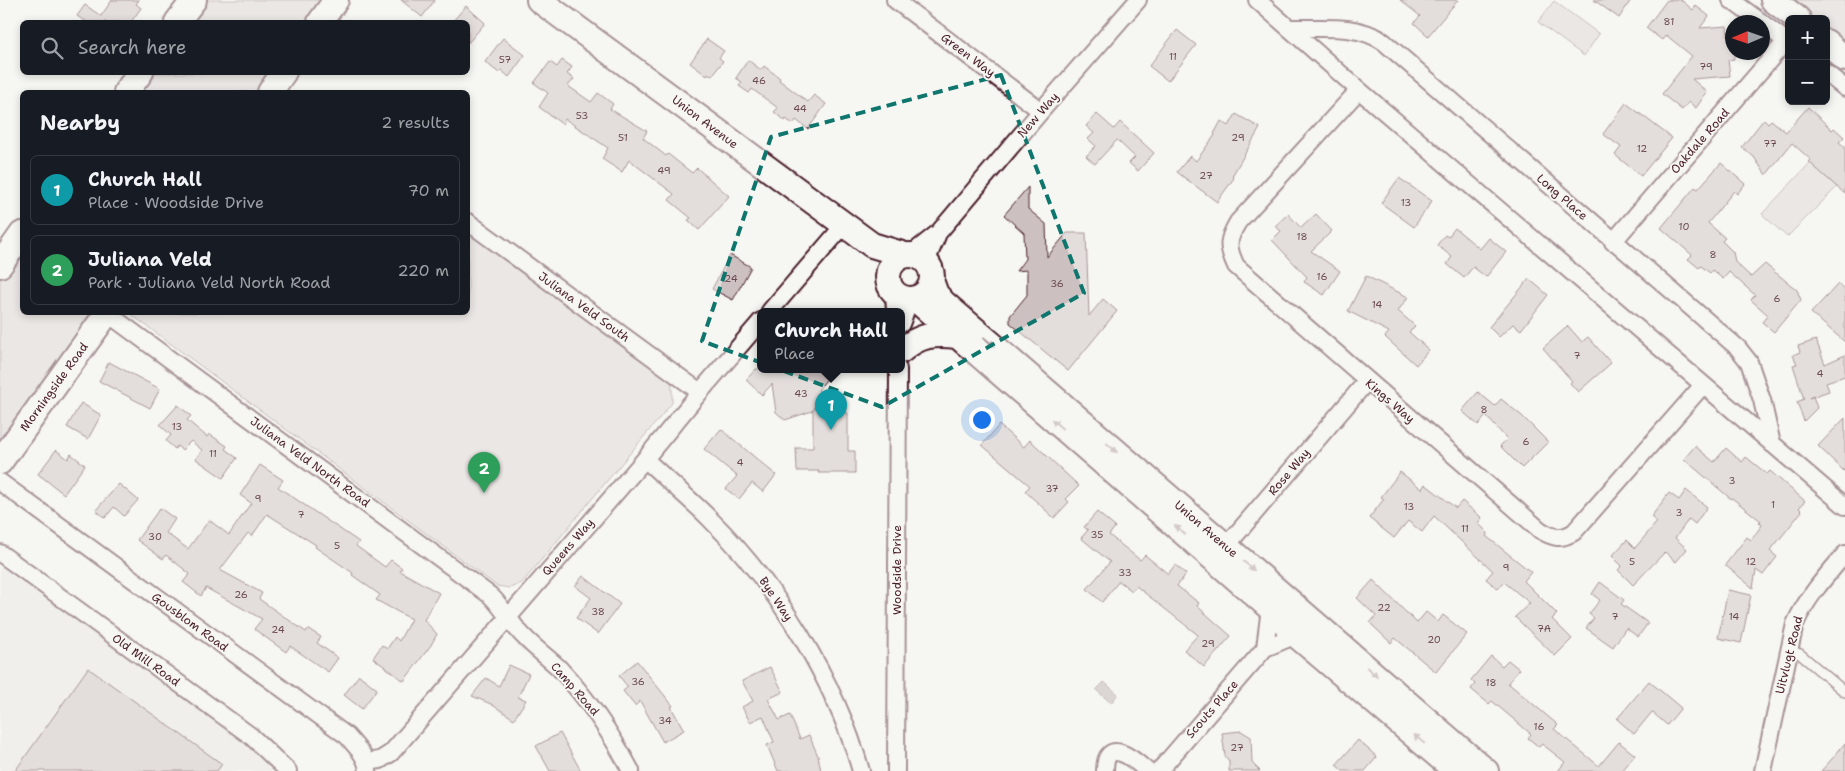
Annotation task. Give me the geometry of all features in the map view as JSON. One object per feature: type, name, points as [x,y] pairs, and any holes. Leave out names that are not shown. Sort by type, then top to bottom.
[{"type":"street","points":[[179,20],[194,0]]},
{"type":"street","points":[[321,20],[336,0]]},
{"type":"street","name":"Union Avenue","points":[[539,0],[872,245],[908,281],[1040,398],[1276,601],[1456,771]]},
{"type":"street","name":"Green Way","points":[[895,0],[1041,111]]},
{"type":"street","name":"New Way","points":[[908,281],[939,232],[1138,0]]},
{"type":"street","points":[[1257,0],[1359,90],[1845,506]]},
{"type":"street","points":[[1731,0],[1751,15]]},
{"type":"street","points":[[1773,0],[1793,15]]},
{"type":"street","name":"Long Place","points":[[1290,28],[1358,30],[1373,34],[1384,42],[1738,348],[1749,362],[1762,400],[1772,444]]},
{"type":"street","points":[[1770,29],[1785,40]]},
{"type":"street","name":"Oakdale Road","points":[[1614,242],[1785,45]]},
{"type":"street","points":[[1830,46],[1845,59]]},
{"type":"street","points":[[128,90],[139,75]]},
{"type":"street","points":[[1830,76],[1845,88]]},
{"type":"street","name":"Kings Way","points":[[1359,90],[1238,222],[1230,235],[1229,250],[1236,266],[1366,381],[1540,530],[1552,538],[1565,537],[1574,532],[1703,385]]},
{"type":"street","name":"Juliana Veld South","points":[[470,223],[700,392]]},
{"type":"street","points":[[773,308],[844,225]]},
{"type":"street","points":[[0,265],[20,237]]},
{"type":"street","points":[[904,308],[908,281]]},
{"type":"street","name":"Morningside Road","points":[[0,462],[107,315]]},
{"type":"street","name":"Juliana Veld North Road","points":[[111,315],[491,596],[508,616]]},
{"type":"street","name":"Queens Way","points":[[367,767],[390,753],[757,326]]},
{"type":"street","points":[[905,347],[911,342],[924,336],[963,330]]},
{"type":"street","name":"Woodside Drive","points":[[896,771],[898,373]]},
{"type":"street","name":"Rose Way","points":[[1212,546],[1234,537],[1366,381]]},
{"type":"street","name":"Bye Way","points":[[644,459],[709,518],[737,548],[774,594],[829,687],[843,718],[861,771]]},
{"type":"street","name":"Gousblom Road","points":[[0,482],[346,736],[358,749],[367,767]]},
{"type":"street","name":"Old Mill Road","points":[[0,553],[251,736],[288,771]]},
{"type":"street","name":"Uitvlugt Road","points":[[1763,771],[1795,624],[1802,607],[1812,593],[1845,554]]},
{"type":"street","points":[[1266,648],[1276,601]]},
{"type":"street","name":"Camp Road","points":[[508,616],[517,629],[581,693],[602,720],[631,771]]},
{"type":"street","name":"Union Avenue","points":[[1304,627],[1486,771]]},
{"type":"street","name":"Scouts Place","points":[[1159,771],[1266,648],[1304,627]]},
{"type":"street","points":[[1105,771],[1106,760],[1109,755],[1114,753],[1124,753],[1147,771]]},
{"type":"lane","points":[[1788,650],[1800,654],[1845,692]]},
{"type":"highlighted area","points":[[1001,75],[1084,293],[882,407],[702,341],[771,137]]},
{"type":"shaded area","points":[[203,0],[327,0],[312,20],[188,20]]},
{"type":"shaded area","points":[[1786,0],[1845,0],[1845,47],[1830,34],[1830,15],[1806,15]]},
{"type":"shaded area","points":[[1554,1],[1599,34],[1584,56],[1538,22]]},
{"type":"shaded area","points":[[148,75],[273,75],[261,90],[137,90]]},
{"type":"shaded area","points":[[1810,163],[1837,187],[1787,237],[1762,214]]},
{"type":"shaded area","points":[[470,231],[670,375],[672,403],[522,583],[510,588],[497,586],[132,315],[470,315]]},
{"type":"shaded area","points":[[20,249],[20,315],[98,315],[0,446],[0,276]]},
{"type":"shaded area","points":[[0,553],[288,771],[0,771]]},
{"type":"shaded area","points":[[1104,682],[1118,694],[1111,703],[1096,690]]},
{"type":"building","points":[[112,0],[139,0],[136,4],[141,8],[132,20],[84,20],[77,16],[85,5],[101,16]]},
{"type":"building","points":[[401,0],[435,0],[422,17]]},
{"type":"building","points":[[1400,0],[1458,0],[1428,36],[1414,23],[1420,16]]},
{"type":"building","points":[[1594,0],[1631,0],[1619,18]]},
{"type":"building","points":[[1667,0],[1681,0],[1693,10],[1696,6],[1709,16],[1700,28],[1725,26],[1725,60],[1728,60],[1730,76],[1692,79],[1707,92],[1696,108],[1689,102],[1682,110],[1662,94],[1692,56],[1666,35],[1662,40],[1646,28]]},
{"type":"building","points":[[466,6],[485,23],[470,41],[470,20],[454,20]]},
{"type":"building","points":[[1177,30],[1196,45],[1168,81],[1149,66]]},
{"type":"building","points":[[503,38],[525,55],[509,77],[501,70],[499,73],[485,62]]},
{"type":"building","points":[[707,39],[724,51],[719,58],[723,61],[712,76],[708,73],[707,76],[690,63]]},
{"type":"building","points":[[562,60],[572,67],[567,74],[574,79],[568,86],[591,102],[598,93],[613,104],[610,109],[647,131],[643,138],[666,156],[668,154],[692,173],[697,168],[729,196],[699,230],[688,220],[691,218],[669,200],[674,194],[629,160],[622,172],[602,159],[608,148],[565,119],[562,124],[539,107],[548,93],[534,83],[550,62],[557,67]]},
{"type":"building","points":[[748,60],[761,70],[764,66],[808,102],[814,95],[826,104],[808,129],[796,120],[793,124],[786,119],[785,121],[774,112],[778,108],[752,89],[749,93],[739,86],[742,82],[736,78]]},
{"type":"building","points":[[1626,103],[1672,138],[1641,176],[1615,155],[1621,147],[1603,134]]},
{"type":"building","points":[[1808,107],[1832,130],[1834,128],[1844,137],[1839,142],[1845,147],[1845,194],[1809,162],[1811,160],[1792,143],[1766,175],[1754,157],[1742,147],[1764,119],[1768,123],[1771,120],[1786,132]]},
{"type":"building","points":[[1097,114],[1114,129],[1120,122],[1154,153],[1138,171],[1129,163],[1135,157],[1117,140],[1095,164],[1086,156],[1096,146],[1088,139],[1094,133],[1086,126]]},
{"type":"building","points":[[1236,114],[1260,128],[1232,176],[1234,178],[1217,202],[1177,172],[1190,156],[1196,161],[1215,135],[1221,121],[1229,126]]},
{"type":"building","points":[[1721,163],[1745,184],[1737,194],[1734,191],[1708,223],[1725,238],[1722,241],[1733,252],[1735,262],[1751,277],[1765,264],[1797,290],[1801,300],[1774,332],[1762,322],[1768,315],[1751,300],[1755,295],[1729,272],[1723,279],[1712,270],[1710,273],[1701,266],[1699,268],[1688,259],[1692,255],[1661,228],[1695,187],[1698,189]]},
{"type":"building","points":[[1399,178],[1432,201],[1414,227],[1381,203]]},
{"type":"building","points":[[1028,187],[1028,209],[1046,224],[1047,257],[1067,233],[1086,233],[1089,316],[1103,299],[1117,311],[1068,371],[1010,323],[1010,316],[1027,295],[1027,270],[1016,271],[1025,259],[1024,233],[1004,215]]},
{"type":"building","points":[[1288,214],[1301,228],[1316,214],[1332,231],[1311,251],[1340,271],[1324,295],[1304,282],[1307,277],[1272,240],[1281,231],[1275,226]]},
{"type":"building","points":[[1455,228],[1480,249],[1489,238],[1506,252],[1486,277],[1473,267],[1464,278],[1447,264],[1452,257],[1437,245],[1445,235],[1448,237]]},
{"type":"building","points":[[730,255],[751,267],[733,300],[712,289]]},
{"type":"building","points":[[1366,276],[1408,297],[1398,311],[1415,326],[1409,332],[1429,350],[1416,365],[1385,337],[1389,332],[1348,311]]},
{"type":"building","points":[[1529,279],[1548,295],[1521,330],[1513,324],[1499,337],[1489,327]]},
{"type":"building","points":[[1838,284],[1845,290],[1845,342],[1811,313]]},
{"type":"building","points":[[1568,326],[1582,342],[1588,337],[1611,363],[1578,392],[1570,383],[1572,381],[1543,348]]},
{"type":"building","points":[[1816,340],[1825,364],[1845,355],[1845,376],[1826,382],[1829,391],[1813,397],[1817,408],[1804,421],[1797,402],[1804,399],[1793,365],[1797,364],[1793,355],[1800,352],[1798,346]]},
{"type":"building","points":[[109,362],[160,389],[150,408],[99,381]]},
{"type":"building","points":[[756,369],[757,373],[828,373],[830,375],[818,390],[825,396],[814,408],[842,408],[842,412],[848,413],[848,451],[855,451],[855,473],[797,471],[796,448],[813,448],[813,409],[785,420],[776,412],[772,384],[762,395],[746,380]]},
{"type":"building","points":[[1478,392],[1495,406],[1501,399],[1522,416],[1548,442],[1522,468],[1500,446],[1507,439],[1486,416],[1478,425],[1462,411]]},
{"type":"building","points":[[81,403],[101,415],[88,439],[67,427]]},
{"type":"building","points":[[178,405],[191,416],[187,420],[207,437],[209,434],[227,446],[225,449],[237,458],[223,478],[196,459],[202,450],[191,441],[182,450],[177,446],[175,449],[166,441],[171,435],[160,425]]},
{"type":"building","points":[[1845,418],[1845,472],[1818,446]]},
{"type":"building","points":[[999,425],[1024,447],[1030,440],[1079,486],[1066,499],[1069,502],[1054,518],[1025,491],[1030,486],[982,445]]},
{"type":"building","points":[[721,429],[776,475],[763,492],[752,483],[739,499],[726,489],[737,476],[704,449]]},
{"type":"building","points":[[1695,446],[1714,462],[1726,448],[1742,462],[1746,457],[1767,474],[1770,471],[1805,501],[1799,508],[1802,511],[1770,551],[1777,557],[1763,575],[1756,570],[1753,588],[1725,565],[1747,537],[1751,540],[1762,525],[1759,522],[1761,521],[1731,499],[1684,459]]},
{"type":"building","points":[[56,450],[68,459],[71,454],[85,465],[64,494],[38,474]]},
{"type":"building","points":[[260,465],[283,480],[278,487],[359,542],[356,546],[385,567],[391,560],[402,568],[400,571],[439,593],[424,620],[437,634],[404,681],[373,658],[382,645],[387,649],[395,637],[399,641],[411,619],[376,600],[380,595],[352,575],[353,573],[315,547],[316,545],[267,514],[252,536],[248,533],[220,570],[262,593],[259,599],[306,632],[308,629],[321,637],[317,643],[338,658],[328,672],[290,646],[286,652],[254,629],[262,619],[206,588],[201,596],[183,582],[190,574],[166,555],[163,559],[137,540],[160,508],[175,519],[166,533],[188,549],[209,520],[229,535],[251,503],[240,495]]},
{"type":"building","points":[[1400,472],[1422,489],[1425,484],[1456,508],[1462,501],[1482,518],[1478,523],[1488,533],[1486,536],[1531,572],[1524,581],[1557,614],[1552,619],[1572,639],[1555,656],[1515,617],[1530,603],[1504,582],[1498,589],[1486,579],[1493,571],[1434,516],[1422,532],[1408,521],[1394,538],[1369,518],[1384,499],[1381,497]]},
{"type":"building","points":[[119,484],[138,500],[124,516],[114,507],[105,518],[96,510]]},
{"type":"building","points":[[1686,490],[1707,507],[1695,524],[1689,519],[1675,538],[1687,549],[1676,562],[1665,552],[1633,585],[1618,570],[1622,566],[1612,556],[1627,540],[1635,548],[1657,522],[1651,517],[1669,493],[1679,500]]},
{"type":"building","points":[[1097,512],[1115,527],[1109,535],[1140,560],[1145,555],[1168,574],[1175,565],[1186,574],[1177,586],[1199,603],[1197,606],[1231,636],[1204,667],[1184,650],[1198,635],[1136,586],[1132,591],[1119,581],[1102,602],[1087,589],[1110,562],[1081,538],[1088,530],[1084,527]]},
{"type":"building","points":[[583,576],[620,604],[598,634],[576,618],[591,598],[575,586]]},
{"type":"building","points":[[1373,580],[1417,623],[1426,612],[1438,622],[1443,615],[1467,634],[1436,672],[1395,638],[1391,643],[1370,623],[1376,616],[1357,598]]},
{"type":"building","points":[[1600,582],[1624,600],[1621,604],[1648,623],[1638,637],[1626,628],[1613,647],[1586,628],[1594,618],[1589,614],[1600,600],[1592,594]]},
{"type":"building","points":[[1728,590],[1751,595],[1741,643],[1718,638]]},
{"type":"building","points":[[1491,656],[1502,666],[1508,660],[1519,669],[1508,683],[1558,725],[1554,729],[1599,766],[1619,742],[1635,755],[1622,771],[1558,771],[1565,762],[1542,744],[1539,747],[1528,738],[1531,734],[1492,701],[1489,704],[1471,689],[1475,684],[1471,680]]},
{"type":"building","points":[[637,661],[673,706],[671,707],[684,730],[663,742],[640,701],[635,706],[623,691],[628,687],[619,676]]},
{"type":"building","points":[[509,665],[529,674],[518,697],[526,700],[514,719],[491,704],[472,696],[486,678],[499,686]]},
{"type":"building","points":[[770,667],[783,692],[768,699],[779,720],[790,715],[800,739],[809,735],[818,756],[821,771],[778,771],[767,745],[774,742],[763,716],[750,722],[742,707],[753,701],[742,681]]},
{"type":"building","points":[[88,668],[222,764],[217,771],[15,771]]},
{"type":"building","points":[[359,675],[377,689],[362,709],[344,695]]},
{"type":"building","points":[[1649,681],[1681,708],[1667,725],[1652,712],[1634,734],[1617,719]]},
{"type":"building","points":[[1241,731],[1251,737],[1252,763],[1260,771],[1229,771],[1229,761],[1225,756],[1222,733]]},
{"type":"building","points":[[560,733],[581,771],[550,771],[536,746]]},
{"type":"building","points":[[1358,740],[1377,757],[1365,771],[1343,771],[1336,765]]},
{"type":"building","points":[[1845,743],[1845,771],[1821,771],[1831,760]]},
{"type":"place","name":"Church Hall","points":[[831,430]]},
{"type":"place","name":"Juliana Veld","points":[[484,493]]}]
